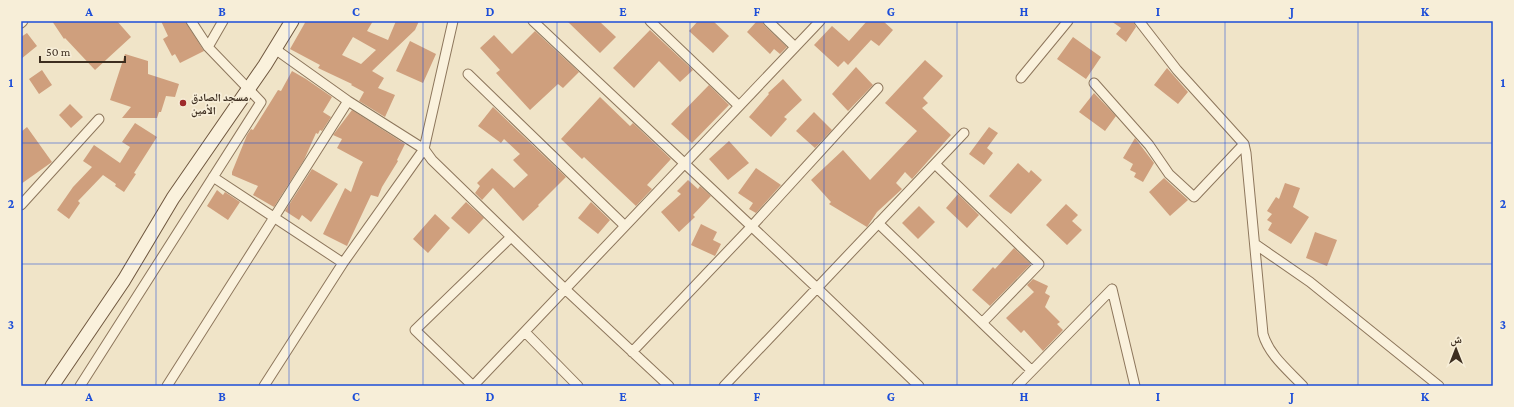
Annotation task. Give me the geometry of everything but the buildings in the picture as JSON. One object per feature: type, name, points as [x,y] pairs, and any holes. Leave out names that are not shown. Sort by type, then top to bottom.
[{"type":"street","points":[[82,385],[262,102],[208,47],[191,21]]},
{"type":"street","points":[[208,47],[223,21]]},
{"type":"street","points":[[52,386],[124,280],[173,198],[249,89],[292,21]]},
{"type":"street","points":[[264,386],[343,263],[424,149],[453,21]]},
{"type":"street","points":[[533,21],[919,386]]},
{"type":"street","points":[[650,21],[739,106]]},
{"type":"street","points":[[768,21],[795,47]]},
{"type":"street","points":[[511,237],[415,330],[473,386],[820,21]]},
{"type":"street","points":[[1139,21],[1177,70],[1244,144],[1263,334],[1265,342],[1278,360],[1303,386]]},
{"type":"street","points":[[1021,78],[1064,22]]},
{"type":"street","points":[[275,49],[348,101],[424,149],[432,160],[511,237],[668,386]]},
{"type":"street","points":[[468,74],[625,226]]},
{"type":"street","points":[[1094,83],[1149,145],[1169,174],[1194,197],[1244,144]]},
{"type":"street","points":[[632,352],[751,227],[878,88]]},
{"type":"street","points":[[167,386],[348,101]]},
{"type":"street","points":[[21,205],[98,119]]},
{"type":"street","points":[[724,386],[964,133]]},
{"type":"street","points":[[935,164],[1039,264],[982,323]]},
{"type":"street","points":[[213,177],[343,263]]},
{"type":"street","points":[[878,223],[1031,370]]},
{"type":"street","points":[[1255,244],[1310,282],[1440,386]]},
{"type":"street","points":[[1016,386],[1112,290],[1135,386]]},
{"type":"street","points":[[525,332],[578,386]]},
{"type":"place","name":"مسجد الصادق الأمين","points":[[183,103]]}]
